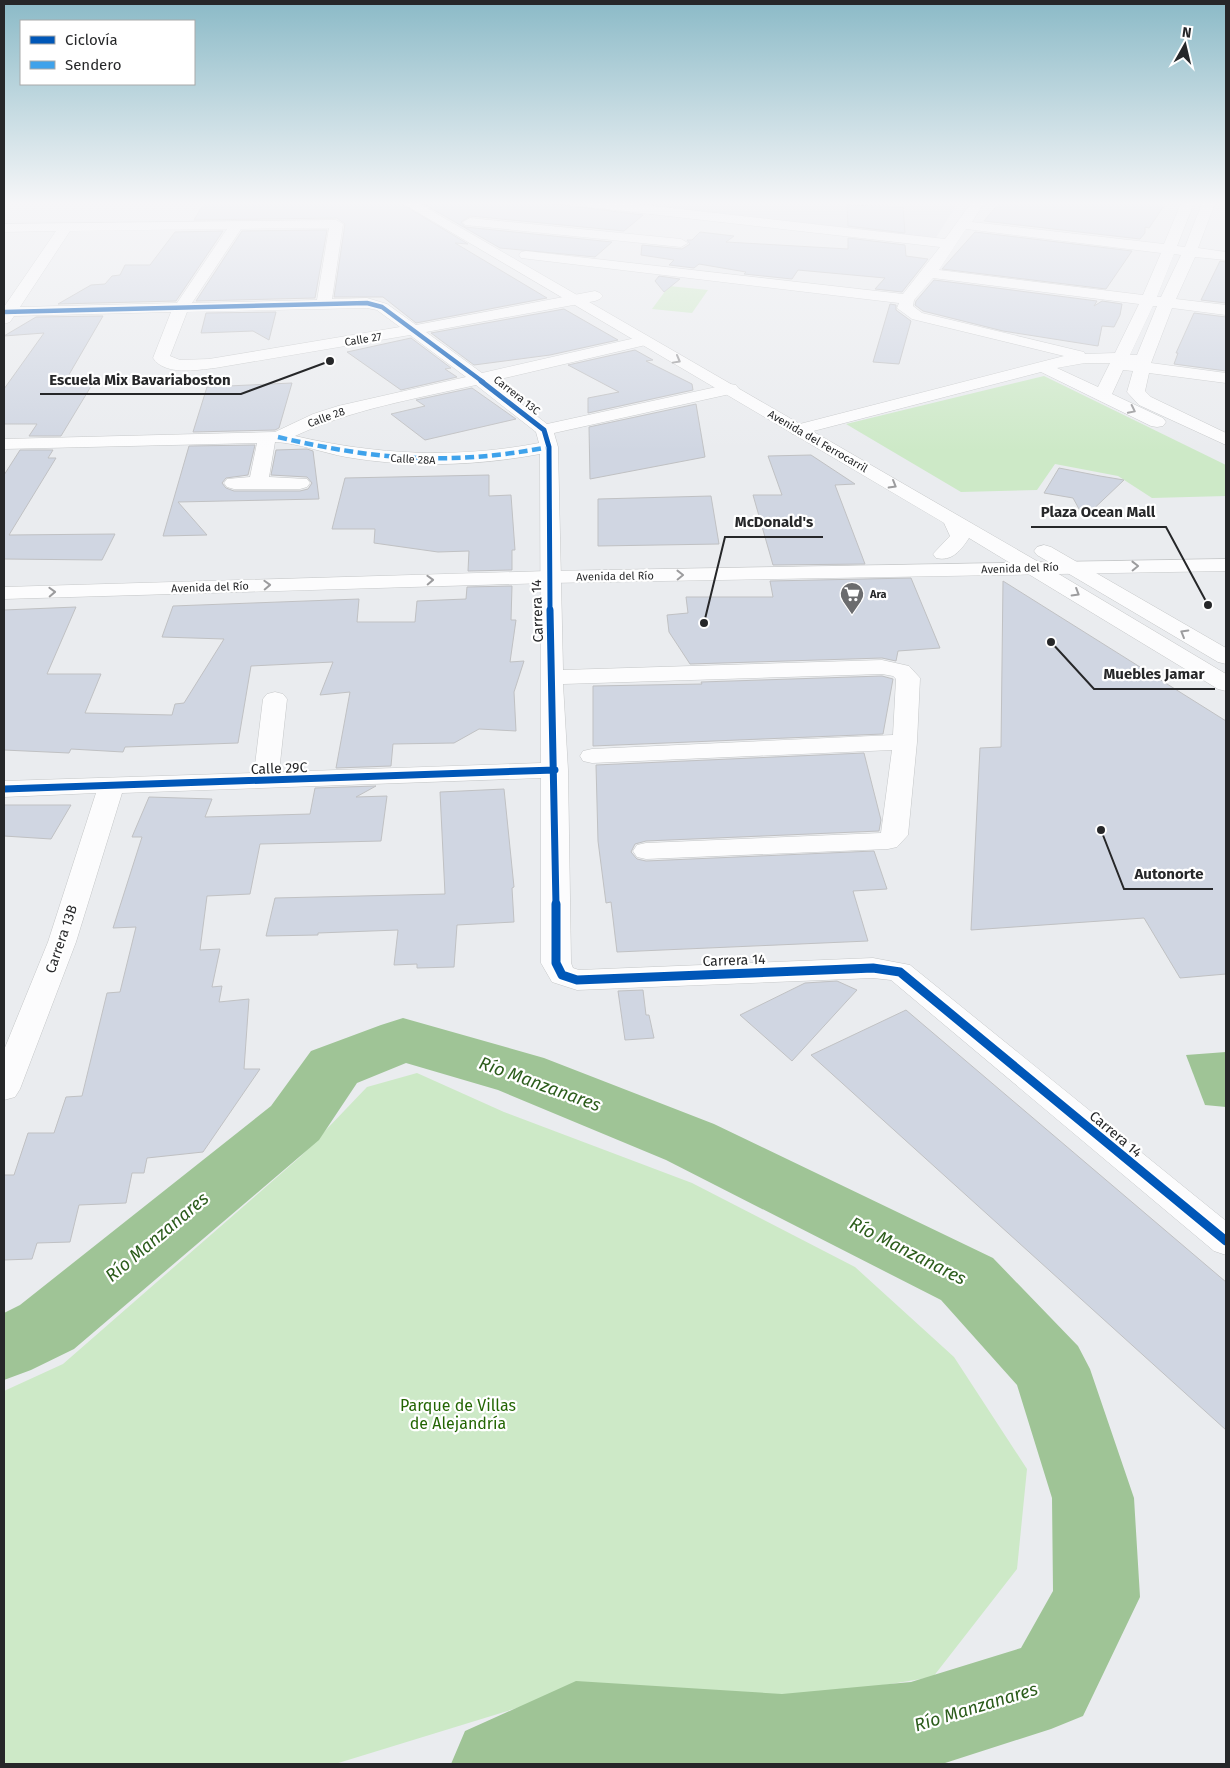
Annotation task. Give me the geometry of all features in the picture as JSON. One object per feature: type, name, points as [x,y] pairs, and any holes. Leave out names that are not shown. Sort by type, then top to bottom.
[{"type":"street","points":[[6,314],[26,286]]},
{"type":"street","points":[[180,308],[195,286]]},
{"type":"street","points":[[6,314],[324,304],[327,286]]},
{"type":"street","name":"Avenida del Ferrocarril","points":[[547,286],[730,390],[801,422],[952,520],[1009,553],[1037,554],[1226,684]]},
{"type":"street","name":"Avenida del Ferrocarril","points":[[577,286],[769,394]]},
{"type":"street","points":[[789,286],[907,299]]},
{"type":"street","points":[[918,286],[907,299],[905,308],[917,316],[1086,357],[1226,378]]},
{"type":"street","points":[[1027,286],[1226,310]]},
{"type":"street","points":[[1102,396],[1154,286]]},
{"type":"street","points":[[1174,286],[1142,364],[1136,392],[1145,401],[1226,440]]},
{"type":"street","name":"Calle 27","points":[[180,308],[161,358],[166,362],[177,364],[208,364],[413,330],[595,296]]},
{"type":"street","name":"Carrera 13C","points":[[324,304],[367,303],[382,307],[479,379],[546,439]]},
{"type":"street","name":"Calle 28","points":[[4,444],[272,438],[319,418],[344,410],[644,341]]},
{"type":"street","points":[[801,422],[821,424],[1086,357]]},
{"type":"street","points":[[1044,368],[1120,361]]},
{"type":"street","points":[[1044,368],[1226,456]]},
{"type":"street","name":"Calle 28A","points":[[272,438],[331,451],[399,459],[438,460],[519,453],[546,439],[730,390]]},
{"type":"street","name":"Avenida del Ferrocarril","points":[[821,424],[838,434]]},
{"type":"street","points":[[258,483],[272,438]]},
{"type":"street","points":[[546,439],[548,569]]},
{"type":"street","points":[[234,483],[300,483]]},
{"type":"street","points":[[943,554],[954,545],[960,536],[952,520]]},
{"type":"street","name":"Avenida del Río","points":[[4,578],[548,569],[1226,550]]},
{"type":"street","name":"Avenida del Río","points":[[4,593],[548,569],[1009,553]]},
{"type":"street","name":"Avenida del Río","points":[[1037,554],[1069,566],[1226,565]]},
{"type":"street","points":[[1069,566],[1226,657]]},
{"type":"street","name":"Carrera 14","points":[[548,569],[557,849],[556,963],[562,975],[577,980],[873,968],[900,972],[1226,1241]]},
{"type":"street","points":[[551,677],[882,667],[901,671],[908,678],[905,742],[895,835],[888,841],[646,851]]},
{"type":"street","points":[[266,780],[275,699]]},
{"type":"street","points":[[592,756],[905,742]]},
{"type":"street","name":"Calle 29C","points":[[4,789],[554,770]]},
{"type":"street","name":"Carrera 13B","points":[[4,1089],[62,942],[110,786]]},
{"type":"green space","points":[[669,286],[708,290],[692,313],[652,309]]},
{"type":"green space","points":[[1044,376],[1226,465],[1226,496],[1152,498],[1118,476],[1055,464],[1037,490],[961,492],[846,424]]},
{"type":"green space","name":"Parque de Villas de Alejandría","points":[[417,1073],[504,1112],[692,1183],[855,1267],[954,1357],[1027,1469],[1017,1569],[933,1677],[800,1699],[569,1692],[335,1764],[4,1764],[4,1391],[63,1364],[300,1157],[367,1087]]},
{"type":"shaded area","points":[[1226,1052],[1226,1107],[1205,1105],[1186,1055]]},
{"type":"building","points":[[90,286],[186,286],[176,301],[58,304]]},
{"type":"building","points":[[206,286],[317,286],[315,298],[196,301]]},
{"type":"building","points":[[336,286],[526,286],[547,298],[416,323],[383,297],[334,297]]},
{"type":"building","points":[[659,286],[672,286],[664,292]]},
{"type":"building","points":[[878,286],[907,286],[902,292],[875,289]]},
{"type":"building","points":[[929,286],[977,286],[1097,301],[1094,306],[1102,301],[1122,304],[1120,315],[1114,327],[1102,326],[1098,346],[1003,331],[923,311],[915,305],[916,301]]},
{"type":"building","points":[[1077,286],[1108,286],[1106,289]]},
{"type":"building","points":[[1208,286],[1226,286],[1226,303],[1201,300]]},
{"type":"building","points":[[890,304],[896,305],[896,310],[911,321],[899,364],[873,362]]},
{"type":"building","points":[[564,309],[618,340],[550,355],[474,365],[431,333]]},
{"type":"building","points":[[276,312],[269,340],[253,331],[201,333],[206,313]]},
{"type":"building","points":[[1194,313],[1226,317],[1226,371],[1174,364],[1178,353],[1176,353]]},
{"type":"building","points":[[103,316],[67,378],[96,378],[61,436],[29,436],[37,424],[4,424],[4,389],[44,333],[4,336],[36,317]]},
{"type":"building","points":[[411,338],[451,368],[445,369],[457,377],[401,390],[347,352]]},
{"type":"building","points":[[635,350],[653,360],[646,361],[692,384],[693,390],[588,413],[588,398],[619,392],[568,365]]},
{"type":"building","points":[[292,383],[279,428],[275,430],[193,432],[207,387]]},
{"type":"building","points":[[472,388],[516,419],[425,440],[391,414],[425,406],[416,400]]},
{"type":"building","points":[[696,404],[705,457],[590,479],[589,427]]},
{"type":"building","points":[[255,445],[248,475],[226,478],[222,483],[226,488],[234,491],[300,491],[308,489],[312,483],[307,477],[271,475],[276,450],[307,449],[313,451],[319,499],[178,502],[207,535],[163,536],[189,446]]},
{"type":"building","points":[[20,450],[53,450],[48,458],[56,458],[9,535],[115,534],[102,560],[4,559],[4,475]]},
{"type":"building","points":[[811,455],[855,484],[835,485],[865,564],[773,565],[753,495],[782,495],[768,456]]},
{"type":"building","points":[[1059,468],[1124,480],[1084,518],[1073,498],[1044,493]]},
{"type":"building","points":[[489,475],[489,496],[511,495],[515,550],[512,550],[512,570],[468,571],[469,551],[438,552],[374,543],[375,529],[332,529],[345,478]]},
{"type":"building","points":[[711,496],[719,544],[598,546],[598,499]]},
{"type":"building","points":[[911,578],[940,648],[898,651],[896,661],[882,658],[690,664],[669,632],[667,615],[688,613],[686,597],[773,597],[770,581]]},
{"type":"building","points":[[1003,581],[1226,721],[1226,974],[1180,978],[1144,918],[971,930],[980,748],[1001,747]]},
{"type":"building","points":[[512,586],[511,620],[516,620],[510,662],[524,661],[514,692],[516,731],[479,729],[454,743],[393,744],[391,766],[336,768],[350,692],[320,695],[333,662],[251,666],[238,743],[125,747],[123,752],[71,749],[69,753],[4,750],[4,610],[76,607],[47,674],[101,674],[85,713],[172,715],[175,704],[184,703],[224,639],[162,637],[173,606],[359,599],[357,622],[415,622],[417,601],[466,599],[467,587]]},
{"type":"building","points":[[882,676],[893,679],[883,734],[593,746],[593,686],[702,684],[701,682]]},
{"type":"building","points":[[864,753],[881,820],[879,831],[646,841],[635,844],[631,852],[637,859],[646,861],[874,851],[887,889],[853,891],[868,941],[617,952],[611,902],[606,903],[598,841],[596,765]]},
{"type":"building","points":[[376,786],[356,797],[387,796],[381,841],[260,844],[250,894],[207,896],[200,950],[220,949],[212,987],[222,986],[219,1002],[249,999],[244,1069],[260,1069],[203,1152],[147,1158],[144,1173],[132,1173],[126,1203],[79,1205],[70,1242],[37,1243],[32,1259],[4,1260],[4,1175],[14,1175],[28,1133],[54,1133],[66,1097],[82,1096],[107,993],[120,992],[136,927],[113,928],[142,837],[132,837],[149,797],[212,799],[205,817],[310,814],[315,788]]},
{"type":"building","points":[[504,789],[514,887],[512,888],[514,922],[457,925],[454,967],[417,968],[417,964],[394,965],[398,930],[266,936],[275,898],[445,894],[440,792]]},
{"type":"building","points":[[4,805],[71,805],[51,839],[4,836]]},
{"type":"building","points":[[837,981],[857,990],[792,1061],[740,1015],[805,983]]},
{"type":"building","points":[[643,990],[646,1015],[649,1015],[654,1038],[625,1040],[618,991]]},
{"type":"building","points":[[906,1010],[1226,1282],[1226,1430],[811,1055]]},
{"type":"waterway","name":"Río Manzanares","points":[[4,1348],[47,1327],[295,1123],[334,1067],[403,1040],[521,1074],[690,1142],[967,1279],[1051,1369],[1093,1498],[1097,1597],[1051,1684],[911,1728],[782,1741],[576,1727],[498,1764]]},
{"type":"marked path","points":[[278,437],[346,452],[413,459],[479,458],[549,447]]},
{"type":"cycle path","points":[[4,312],[367,303],[382,307],[479,379],[544,430],[549,447],[549,576],[556,963],[562,975],[577,980],[873,968],[900,972],[1226,1241]]},
{"type":"cycle path","points":[[4,789],[555,770]]},
{"type":"place","name":"Escuela Mix Bavariaboston","points":[[330,361]]},
{"type":"place","name":"Plaza Ocean Mall","points":[[1208,605]]},
{"type":"place","name":"Ara","points":[[852,615]]},
{"type":"place","name":"McDonald's","points":[[704,623]]},
{"type":"place","name":"Muebles Jamar","points":[[1051,642]]},
{"type":"place","name":"Autonorte","points":[[1101,830]]}]
